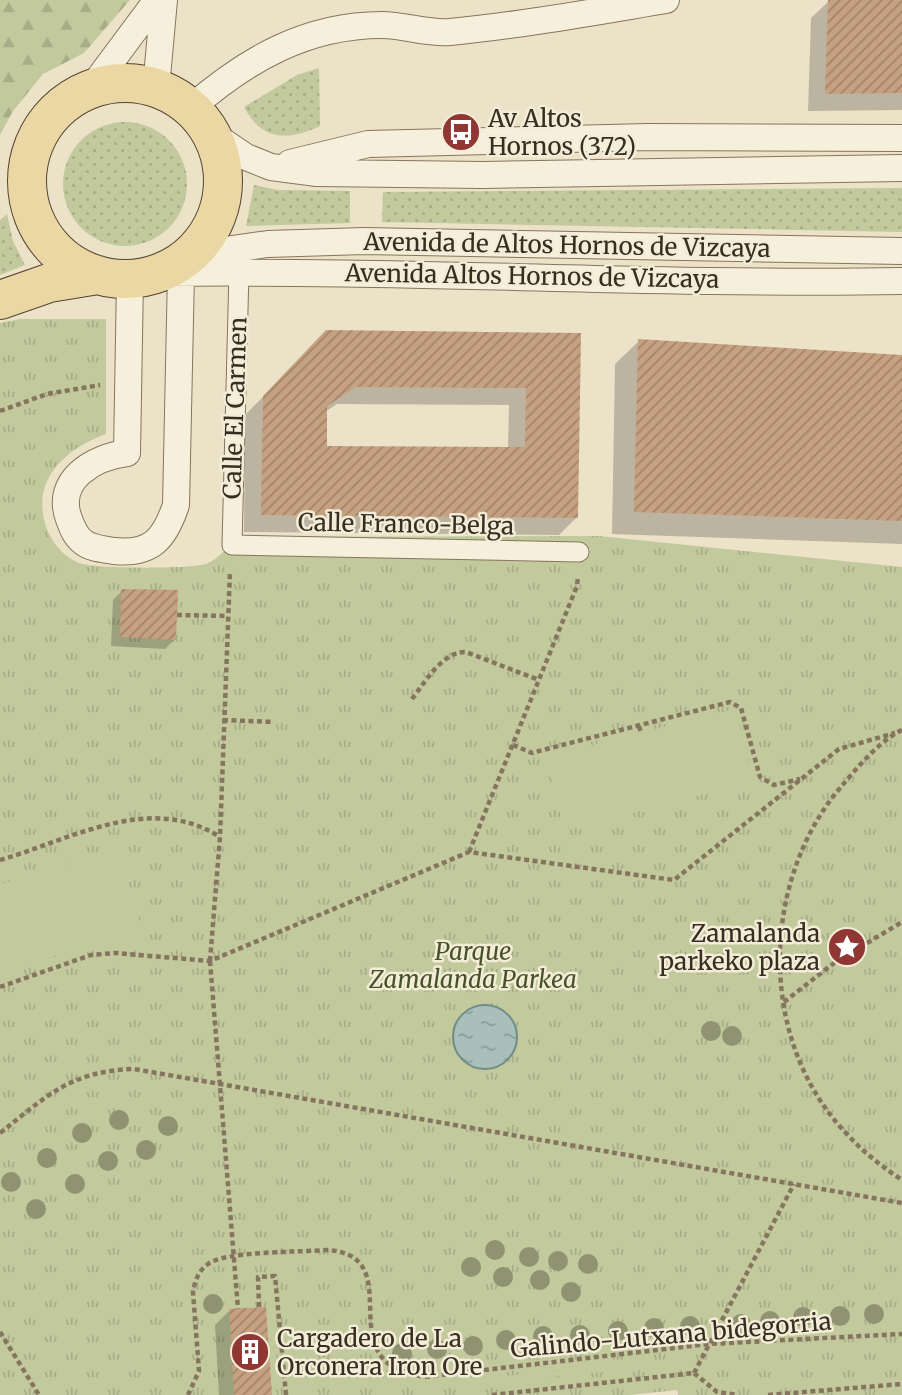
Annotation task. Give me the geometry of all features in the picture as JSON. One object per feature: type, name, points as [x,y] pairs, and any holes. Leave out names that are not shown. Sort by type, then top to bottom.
[{"type":"main road","points":[[0,175],[40,134],[61,107],[90,90],[123,82],[156,88],[202,121],[223,165],[223,199],[211,230],[152,271],[49,283],[0,300]]},
{"type":"main road","points":[[40,134],[29,161],[27,190],[34,218],[49,244],[70,263],[152,271]]},
{"type":"street","points":[[90,90],[158,0]]},
{"type":"street","points":[[156,88],[164,0]]},
{"type":"street","points":[[666,0],[557,20],[446,32],[382,25],[333,31],[271,49],[218,85],[202,121],[246,157],[271,167],[317,173],[902,168]]},
{"type":"street","points":[[271,167],[368,144],[647,137],[902,138]]},
{"type":"street","name":"Avenida de Altos Hornos de Vizcaya","points":[[152,271],[268,244],[364,242],[902,251]]},
{"type":"street","points":[[152,271],[176,505],[168,529],[151,546],[126,552],[96,548],[82,541],[73,530],[65,508],[69,486],[85,467],[106,456],[127,453],[152,271]]},
{"type":"street","name":"Avenida Altos Hornos de Vizcaya","points":[[152,271],[902,281]]},
{"type":"street","name":"Calle El Carmen","points":[[232,545],[239,271]]},
{"type":"street","name":"Calle Franco-Belga","points":[[232,545],[579,552]]},
{"type":"path","points":[[0,411],[47,394],[103,385]]},
{"type":"path","points":[[232,545],[220,837],[210,961],[238,1309]]},
{"type":"path","points":[[469,852],[577,586],[579,552]]},
{"type":"path","points":[[177,615],[228,615]]},
{"type":"path","points":[[412,699],[448,656],[457,652],[466,652],[539,680]]},
{"type":"path","points":[[513,745],[532,753],[736,703],[741,708],[760,777],[774,785],[804,778]]},
{"type":"path","points":[[223,720],[274,722]]},
{"type":"path","points":[[639,726],[641,733]]},
{"type":"path","points":[[0,987],[91,955],[115,953],[210,961],[469,852],[674,880],[839,750],[902,730]]},
{"type":"path","points":[[895,733],[833,796],[800,855],[788,888],[782,922],[780,961],[784,1002],[799,1058],[829,1112],[861,1148],[902,1180]]},
{"type":"path","points":[[0,860],[125,819],[151,817],[176,820],[202,826],[220,837]]},
{"type":"path","points":[[784,1002],[834,963],[902,922]]},
{"type":"path","points":[[0,1133],[77,1078],[105,1070],[134,1069],[902,1203]]},
{"type":"path","points":[[694,1373],[794,1184]]},
{"type":"path","name":"Galindo-Lutxana bidegorria","points":[[188,1395],[199,1371],[193,1292],[195,1283],[209,1262],[228,1257],[327,1250],[343,1251],[353,1257],[368,1280],[374,1342],[379,1354],[404,1373],[424,1377],[709,1344],[902,1334]]},
{"type":"path","points":[[259,1307],[258,1277],[275,1276],[286,1395]]},
{"type":"path","points":[[0,1332],[39,1395]]},
{"type":"path","points":[[492,1395],[694,1373],[717,1392],[738,1395]]},
{"type":"path","points":[[768,1395],[902,1384]]},
{"type":"green space","points":[[0,0],[130,0],[84,53],[43,74],[13,111],[0,135]]},
{"type":"green space","points":[[319,68],[320,126],[297,134],[277,135],[259,126],[244,107],[297,75]]},
{"type":"green space","points":[[125,122],[149,127],[169,140],[182,160],[187,184],[182,208],[169,228],[149,241],[125,246],[101,241],[81,228],[68,208],[63,184],[68,160],[81,140],[101,127]]},
{"type":"green space","points":[[254,185],[278,190],[350,191],[350,223],[246,226]]},
{"type":"green space","points":[[902,188],[902,232],[382,222],[383,192]]},
{"type":"green space","points":[[7,214],[13,241],[25,265],[0,275],[0,220]]},
{"type":"green space","name":"Parque Zamalanda Parkea","points":[[20,319],[106,319],[106,434],[75,449],[63,459],[53,471],[42,500],[43,516],[51,538],[65,555],[79,563],[121,567],[197,566],[215,559],[240,537],[599,536],[902,567],[902,1395],[678,1395],[677,1390],[630,1395],[0,1395],[0,323]]},
{"type":"green space","points":[[735,709],[754,781],[565,831],[545,757]]},
{"type":"green space","points":[[116,850],[146,941],[93,942],[0,975],[0,884]]},
{"type":"green space","points":[[689,1357],[689,1363],[412,1391],[411,1386]]},
{"type":"water","points":[[485,1005],[497,1007],[508,1014],[515,1025],[515,1049],[508,1060],[497,1067],[485,1069],[473,1067],[462,1060],[455,1049],[453,1037],[455,1025],[462,1014],[473,1007]]},
{"type":"building","points":[[828,0],[902,0],[902,93],[825,94]]},
{"type":"building","points":[[326,330],[581,333],[578,518],[261,515],[263,396]],"holes":[[[356,387],[526,388],[525,447],[327,446],[327,406]]]},
{"type":"building","points":[[638,339],[902,355],[902,521],[634,512]]},
{"type":"building","points":[[121,589],[178,590],[176,640],[120,637]]},
{"type":"building","name":"Cargadero de La Orconera Iron Ore","points":[[266,1307],[272,1395],[234,1395],[229,1309]]},
{"type":"place","name":"Av Altos Hornos (372)","points":[[461,132]]},
{"type":"place","name":"Zamalanda parkeko plaza","points":[[847,947]]},
{"type":"place","name":"Cargadero de La Orconera Iron Ore","points":[[250,1352]]}]
